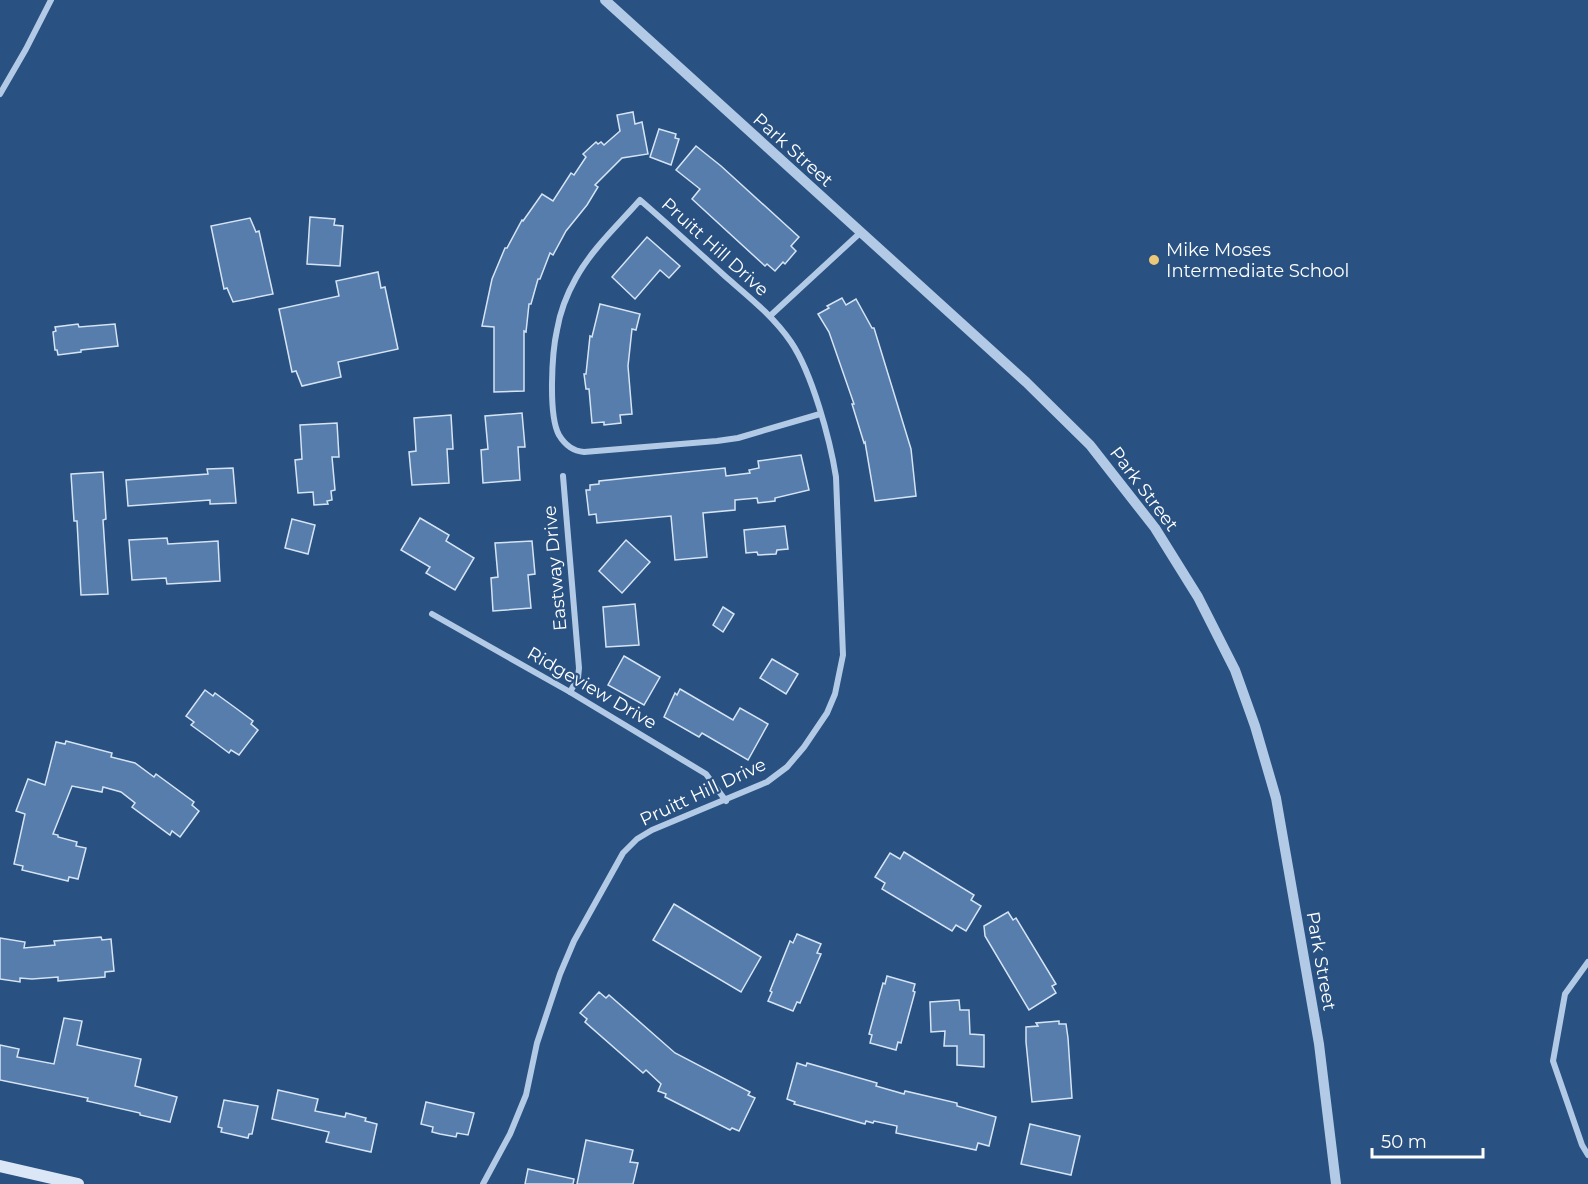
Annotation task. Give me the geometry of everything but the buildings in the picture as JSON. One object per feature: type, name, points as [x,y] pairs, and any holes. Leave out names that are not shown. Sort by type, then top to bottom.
[{"type":"main road","points":[[0,1166],[78,1184]]},
{"type":"street","points":[[0,94],[51,0]]},
{"type":"street","name":"Park Street","points":[[605,0],[1026,382],[1090,445],[1155,528],[1198,597],[1235,670],[1255,726],[1276,798],[1319,1044],[1336,1184]]},
{"type":"street","name":"Pruitt Hill Drive","points":[[483,1184],[510,1134],[526,1095],[537,1043],[560,974],[574,941],[623,853],[637,839],[652,830],[726,801],[766,782],[787,767],[827,713],[840,676],[844,634],[838,500],[833,457],[820,414],[802,363],[792,343],[770,316],[640,200],[584,264],[571,288],[561,315],[555,341],[552,383],[557,429],[564,441],[576,451],[738,438],[820,414]]},
{"type":"street","name":"Pruitt Hill Drive","points":[[770,316],[860,233]]},
{"type":"street","name":"Eastway Drive","points":[[562,476],[579,668],[578,678],[570,692]]},
{"type":"street","name":"Ridgeview Drive","points":[[432,614],[570,692],[706,774],[726,801]]},
{"type":"street","points":[[1588,962],[1565,994],[1553,1061],[1582,1145],[1588,1155]]},
{"type":"place","name":"Mike Moses Intermediate School","points":[[1154,260]]}]
